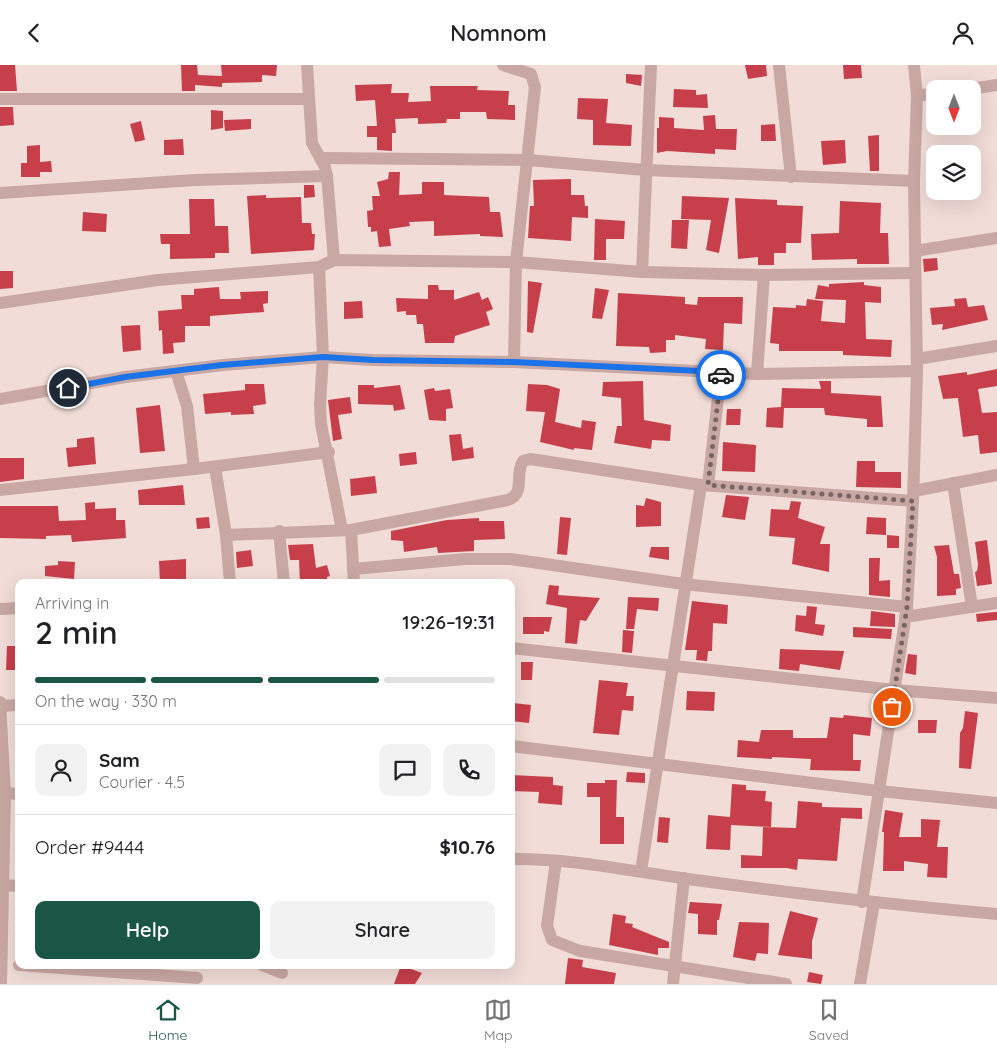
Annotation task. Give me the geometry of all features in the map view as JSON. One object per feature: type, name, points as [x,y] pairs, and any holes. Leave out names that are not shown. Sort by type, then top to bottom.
[{"type":"street","points":[[307,65],[312,143],[327,176],[334,260]]},
{"type":"street","points":[[503,65],[531,74],[535,87],[516,262],[514,362]]},
{"type":"street","points":[[642,272],[651,65]]},
{"type":"street","points":[[779,65],[791,177]]},
{"type":"street","points":[[860,984],[879,791],[906,612],[914,496],[917,365],[914,181],[917,96],[914,65]]},
{"type":"street","points":[[981,87],[997,85]]},
{"type":"street","points":[[917,96],[926,94]]},
{"type":"street","points":[[0,99],[309,99]]},
{"type":"street","points":[[320,158],[528,160],[645,170],[914,181]]},
{"type":"street","points":[[0,193],[196,180],[327,176]]},
{"type":"street","points":[[915,251],[996,241]]},
{"type":"street","points":[[0,303],[158,280],[319,267],[334,260],[516,262],[642,272],[764,275],[915,273]]},
{"type":"street","points":[[319,267],[323,357],[320,404],[322,423],[346,530],[354,579]]},
{"type":"street","points":[[757,374],[764,275]]},
{"type":"street","points":[[0,399],[125,377],[323,357],[373,360],[514,362],[757,374],[917,365],[997,346]]},
{"type":"street","points":[[176,371],[188,406],[194,469]]},
{"type":"street","points":[[641,871],[684,584],[704,485],[721,372]]},
{"type":"street","points":[[0,490],[215,467],[329,452]]},
{"type":"street","points":[[226,535],[279,531],[346,530],[508,500],[515,497],[519,491],[519,467],[523,461],[530,459],[704,485],[914,496],[953,483],[997,475]]},
{"type":"street","points":[[215,467],[226,535],[230,579]]},
{"type":"street","points":[[953,483],[972,607]]},
{"type":"street","points":[[279,531],[284,579]]},
{"type":"street","points":[[353,569],[465,559],[511,559],[684,584],[906,612],[972,607],[997,603]]},
{"type":"street","points":[[0,609],[15,608]]},
{"type":"street","points":[[515,648],[895,690],[997,698]]},
{"type":"street","points":[[1,984],[2,793],[0,704],[15,705]]},
{"type":"street","points":[[515,746],[879,791],[997,803]]},
{"type":"street","points":[[2,793],[15,794]]},
{"type":"street","points":[[515,859],[556,861],[641,871],[868,903],[997,914]]},
{"type":"street","points":[[556,861],[548,926],[552,940],[580,951],[786,984]]},
{"type":"street","points":[[673,984],[684,878]]},
{"type":"street","points":[[2,885],[15,886]]},
{"type":"street","points":[[2,964],[15,965]]},
{"type":"street","points":[[90,969],[196,975]]},
{"type":"building","points":[[0,65],[15,65],[17,91],[0,91]]},
{"type":"building","points":[[181,65],[197,65],[198,75],[222,76],[221,65],[277,65],[276,76],[262,75],[262,82],[222,83],[222,87],[195,85],[195,91],[182,91]]},
{"type":"building","points":[[745,65],[766,65],[767,76],[748,79]]},
{"type":"building","points":[[843,65],[861,65],[862,78],[844,79]]},
{"type":"building","points":[[626,74],[642,75],[641,86],[626,83]]},
{"type":"building","points":[[392,84],[391,93],[409,93],[408,102],[431,101],[430,86],[478,86],[477,90],[509,91],[508,105],[515,105],[515,120],[487,119],[486,112],[460,112],[460,119],[447,119],[446,123],[418,124],[418,118],[395,119],[396,133],[392,133],[392,151],[377,150],[377,137],[367,137],[367,126],[377,126],[375,100],[356,101],[355,85]]},
{"type":"building","points":[[674,89],[696,90],[696,95],[707,94],[708,108],[673,107]]},
{"type":"building","points":[[578,98],[608,99],[606,123],[632,125],[631,146],[593,145],[593,120],[577,119]]},
{"type":"building","points":[[0,107],[13,107],[14,125],[0,126]]},
{"type":"building","points":[[211,110],[223,111],[223,128],[211,130]]},
{"type":"building","points":[[715,115],[716,129],[737,129],[736,150],[715,149],[715,154],[667,151],[657,153],[659,117],[674,118],[674,128],[704,130],[703,116]]},
{"type":"building","points":[[251,119],[251,129],[225,131],[224,120]]},
{"type":"building","points":[[141,121],[145,140],[135,142],[130,124]]},
{"type":"building","points":[[775,124],[776,141],[761,141],[761,125]]},
{"type":"building","points":[[879,135],[879,171],[870,171],[868,136]]},
{"type":"building","points":[[183,139],[184,155],[164,155],[164,140]]},
{"type":"building","points":[[845,140],[846,163],[823,165],[821,141]]},
{"type":"building","points":[[40,145],[40,162],[51,161],[52,172],[40,172],[40,177],[21,177],[21,163],[27,163],[27,146]]},
{"type":"building","points":[[389,172],[400,172],[399,195],[422,194],[422,182],[444,182],[444,195],[489,197],[490,212],[500,212],[503,237],[480,236],[480,234],[434,236],[434,221],[409,222],[410,226],[389,229],[391,246],[379,247],[377,231],[371,232],[371,227],[368,227],[367,211],[373,210],[372,196],[380,196],[377,182],[388,179]]},
{"type":"building","points":[[571,179],[571,195],[584,195],[585,206],[588,206],[588,218],[572,217],[571,241],[528,238],[530,206],[534,206],[533,180]]},
{"type":"building","points":[[304,185],[314,185],[315,197],[304,198]]},
{"type":"building","points":[[266,195],[266,198],[301,197],[302,223],[311,223],[312,234],[315,234],[314,250],[251,254],[247,196]]},
{"type":"building","points":[[682,196],[729,198],[719,253],[706,250],[711,220],[681,219]]},
{"type":"building","points":[[735,198],[777,200],[777,205],[803,206],[801,243],[786,243],[786,253],[774,253],[774,265],[758,265],[758,257],[738,259]]},
{"type":"building","points":[[189,199],[214,199],[215,226],[228,226],[229,253],[215,253],[215,258],[170,259],[170,244],[161,244],[160,234],[190,234]]},
{"type":"building","points":[[840,201],[881,203],[880,233],[888,233],[889,264],[857,264],[857,259],[812,260],[811,234],[839,233]]},
{"type":"building","points":[[83,212],[107,214],[106,232],[82,231]]},
{"type":"building","points":[[595,219],[625,221],[624,239],[606,239],[606,260],[594,260]]},
{"type":"building","points":[[672,220],[689,220],[687,249],[671,248]]},
{"type":"building","points":[[937,258],[938,270],[924,272],[923,259]]},
{"type":"building","points":[[0,271],[13,271],[13,288],[0,289]]},
{"type":"building","points":[[528,281],[542,283],[533,333],[527,332]]},
{"type":"building","points":[[864,282],[864,285],[881,287],[881,303],[865,302],[866,339],[892,340],[891,357],[843,355],[843,351],[779,351],[779,344],[770,343],[773,307],[796,308],[796,305],[806,306],[807,299],[823,301],[821,321],[845,323],[846,300],[815,299],[818,285],[829,287],[829,284]]},
{"type":"building","points":[[428,285],[438,285],[439,290],[454,290],[454,300],[479,292],[482,300],[488,297],[493,309],[486,312],[490,325],[455,336],[454,343],[425,343],[423,324],[417,324],[416,315],[406,315],[406,311],[397,312],[396,298],[428,299]]},
{"type":"building","points":[[219,287],[220,299],[241,299],[240,292],[268,291],[268,303],[263,304],[264,312],[210,316],[210,326],[185,326],[185,342],[173,343],[174,353],[163,354],[162,330],[159,331],[158,311],[182,309],[181,295],[194,295],[194,289]]},
{"type":"building","points":[[595,288],[609,290],[602,319],[592,318]]},
{"type":"building","points":[[618,293],[685,297],[685,304],[697,305],[698,297],[743,297],[742,324],[724,323],[723,350],[705,349],[706,339],[675,335],[675,340],[666,340],[666,352],[650,353],[649,347],[616,346]]},
{"type":"building","points":[[966,298],[968,307],[984,305],[988,320],[942,330],[943,324],[932,325],[930,308],[955,306],[954,299]]},
{"type":"building","points":[[362,301],[363,318],[344,319],[344,302]]},
{"type":"building","points":[[140,325],[141,350],[123,352],[121,326]]},
{"type":"building","points":[[997,369],[997,386],[978,389],[982,413],[997,412],[997,452],[980,454],[978,435],[963,437],[958,398],[943,399],[938,376],[967,372],[967,375]]},
{"type":"building","points":[[643,381],[644,420],[671,425],[670,441],[652,440],[651,449],[614,443],[617,426],[622,426],[621,398],[602,396],[603,382]]},
{"type":"building","points":[[819,381],[831,381],[831,393],[881,396],[883,427],[867,427],[867,419],[825,415],[824,408],[784,408],[783,428],[766,427],[767,408],[781,407],[782,388],[821,389]]},
{"type":"building","points":[[245,384],[264,384],[266,404],[253,406],[254,414],[231,415],[231,412],[205,414],[203,394],[245,390]]},
{"type":"building","points":[[528,384],[547,385],[560,389],[555,422],[581,428],[582,420],[596,422],[592,450],[574,448],[574,450],[540,442],[545,412],[526,411]]},
{"type":"building","points":[[358,385],[374,385],[374,388],[400,385],[405,409],[394,411],[393,405],[358,404]]},
{"type":"building","points":[[434,388],[435,391],[450,389],[453,408],[446,409],[446,421],[429,420],[424,390]]},
{"type":"building","points":[[350,397],[352,413],[338,415],[342,439],[333,441],[328,400]]},
{"type":"building","points":[[160,405],[165,451],[140,453],[136,408]]},
{"type":"building","points":[[727,409],[741,409],[740,425],[726,425]]},
{"type":"building","points":[[461,434],[463,449],[473,447],[474,458],[452,461],[449,435]]},
{"type":"building","points":[[94,437],[96,464],[68,467],[66,448],[77,447],[77,439]]},
{"type":"building","points":[[723,442],[756,445],[755,472],[722,471]]},
{"type":"building","points":[[416,452],[417,464],[400,466],[399,454]]},
{"type":"building","points":[[0,458],[24,458],[24,479],[0,482]]},
{"type":"building","points":[[857,461],[875,461],[875,472],[901,472],[901,488],[856,487]]},
{"type":"building","points":[[375,476],[377,493],[351,496],[350,479]]},
{"type":"building","points":[[183,485],[185,505],[139,505],[138,490]]},
{"type":"building","points":[[726,495],[749,497],[745,520],[722,517]]},
{"type":"building","points":[[646,498],[661,502],[661,526],[636,527],[636,505],[644,506]]},
{"type":"building","points":[[791,501],[801,502],[798,518],[825,527],[820,544],[830,544],[829,572],[792,564],[795,538],[769,536],[771,509],[789,510]]},
{"type":"building","points":[[95,502],[95,509],[116,508],[116,520],[125,520],[126,538],[72,542],[71,535],[46,536],[46,539],[0,538],[0,506],[58,506],[59,521],[86,520],[85,503]]},
{"type":"building","points":[[209,517],[210,528],[197,529],[196,518]]},
{"type":"building","points":[[560,517],[571,518],[567,555],[557,554]]},
{"type":"building","points":[[867,517],[886,518],[886,535],[866,534]]},
{"type":"building","points":[[479,518],[479,521],[504,521],[505,539],[474,540],[474,551],[438,553],[437,547],[404,552],[403,541],[391,540],[391,531],[447,520]]},
{"type":"building","points":[[887,535],[899,536],[899,548],[887,548]]},
{"type":"building","points":[[987,540],[992,584],[977,586],[975,572],[978,565],[975,542]]},
{"type":"building","points":[[313,544],[316,568],[327,565],[330,576],[327,579],[300,579],[299,560],[290,560],[288,545]]},
{"type":"building","points":[[949,545],[954,574],[959,574],[961,588],[956,589],[956,595],[937,596],[937,557],[934,546]]},
{"type":"building","points":[[651,547],[669,547],[669,560],[649,557]]},
{"type":"building","points":[[251,550],[253,566],[237,568],[236,552]]},
{"type":"building","points":[[869,558],[880,558],[879,581],[890,580],[890,597],[869,595]]},
{"type":"building","points":[[186,559],[186,579],[160,579],[159,561]]},
{"type":"building","points":[[58,561],[75,562],[74,579],[45,576],[45,566],[58,565]]},
{"type":"building","points":[[549,585],[559,586],[558,595],[600,598],[586,621],[580,620],[577,644],[565,643],[567,608],[546,604]]},
{"type":"building","points":[[628,597],[659,598],[658,611],[637,609],[634,629],[626,629]]},
{"type":"building","points":[[692,601],[728,605],[727,624],[713,623],[712,651],[708,651],[707,661],[696,660],[697,650],[685,650]]},
{"type":"building","points":[[807,606],[817,607],[815,624],[825,625],[823,636],[795,631],[796,615],[806,616]]},
{"type":"building","points":[[871,611],[895,614],[895,627],[870,626]]},
{"type":"building","points":[[997,612],[997,620],[977,622],[976,614]]},
{"type":"building","points":[[523,617],[552,617],[549,632],[544,631],[544,634],[523,634]]},
{"type":"building","points":[[853,627],[892,629],[891,639],[853,637]]},
{"type":"building","points":[[623,630],[634,631],[632,653],[622,652]]},
{"type":"building","points":[[7,646],[15,646],[15,670],[6,670]]},
{"type":"building","points":[[780,649],[844,651],[840,670],[800,664],[799,671],[779,669]]},
{"type":"building","points":[[908,654],[917,655],[916,675],[905,673]]},
{"type":"building","points":[[521,662],[533,662],[532,680],[521,680]]},
{"type":"building","points":[[599,680],[628,683],[626,696],[634,696],[633,711],[622,710],[619,735],[593,733]]},
{"type":"building","points":[[687,691],[715,692],[714,711],[686,710]]},
{"type":"building","points":[[515,703],[531,705],[529,723],[515,721]]},
{"type":"building","points":[[965,711],[978,713],[971,769],[959,768],[960,733],[963,728]]},
{"type":"building","points":[[844,715],[872,718],[870,736],[853,734],[853,760],[861,760],[860,771],[810,770],[811,759],[737,757],[738,740],[759,742],[761,730],[793,730],[793,738],[827,738],[830,717],[843,718]]},
{"type":"building","points":[[918,720],[937,720],[936,733],[918,733]]},
{"type":"building","points":[[627,772],[645,773],[645,783],[626,782]]},
{"type":"building","points":[[515,775],[553,777],[553,785],[563,786],[562,805],[538,803],[539,792],[515,791]]},
{"type":"building","points":[[605,780],[617,780],[616,817],[624,817],[624,844],[600,844],[600,797],[587,797],[587,783],[605,783]]},
{"type":"building","points":[[732,784],[746,785],[746,790],[766,791],[765,801],[772,802],[771,827],[731,825],[730,850],[706,849],[708,815],[730,817]]},
{"type":"building","points":[[798,801],[822,803],[822,807],[862,808],[862,819],[841,818],[837,861],[798,859],[797,870],[787,868],[741,868],[741,855],[762,856],[763,827],[796,828]]},
{"type":"building","points":[[885,810],[903,813],[899,837],[921,837],[921,819],[940,820],[937,847],[948,847],[947,878],[927,877],[928,864],[904,861],[904,871],[883,871],[884,832],[882,832]]},
{"type":"building","points":[[659,817],[670,818],[668,843],[657,842]]},
{"type":"building","points":[[690,902],[722,904],[719,920],[717,920],[717,935],[698,934],[698,914],[688,913]]},
{"type":"building","points":[[790,911],[818,918],[812,941],[812,959],[778,955]]},
{"type":"building","points":[[613,914],[626,916],[625,923],[633,924],[632,927],[669,942],[669,948],[658,948],[658,955],[609,945]]},
{"type":"building","points":[[739,922],[769,923],[768,954],[757,953],[755,961],[733,957]]},
{"type":"building","points":[[568,958],[583,960],[582,967],[616,973],[614,984],[565,984]]},
{"type":"building","points":[[400,969],[411,969],[422,973],[415,984],[394,984]]},
{"type":"building","points":[[809,972],[823,975],[821,984],[807,982]]},
{"type":"way so far","points":[[721,375],[708,485],[913,501],[907,607],[892,707]]},
{"type":"route","points":[[68,388],[125,377],[222,365],[323,357],[373,360],[514,362],[721,372],[721,375]]}]
